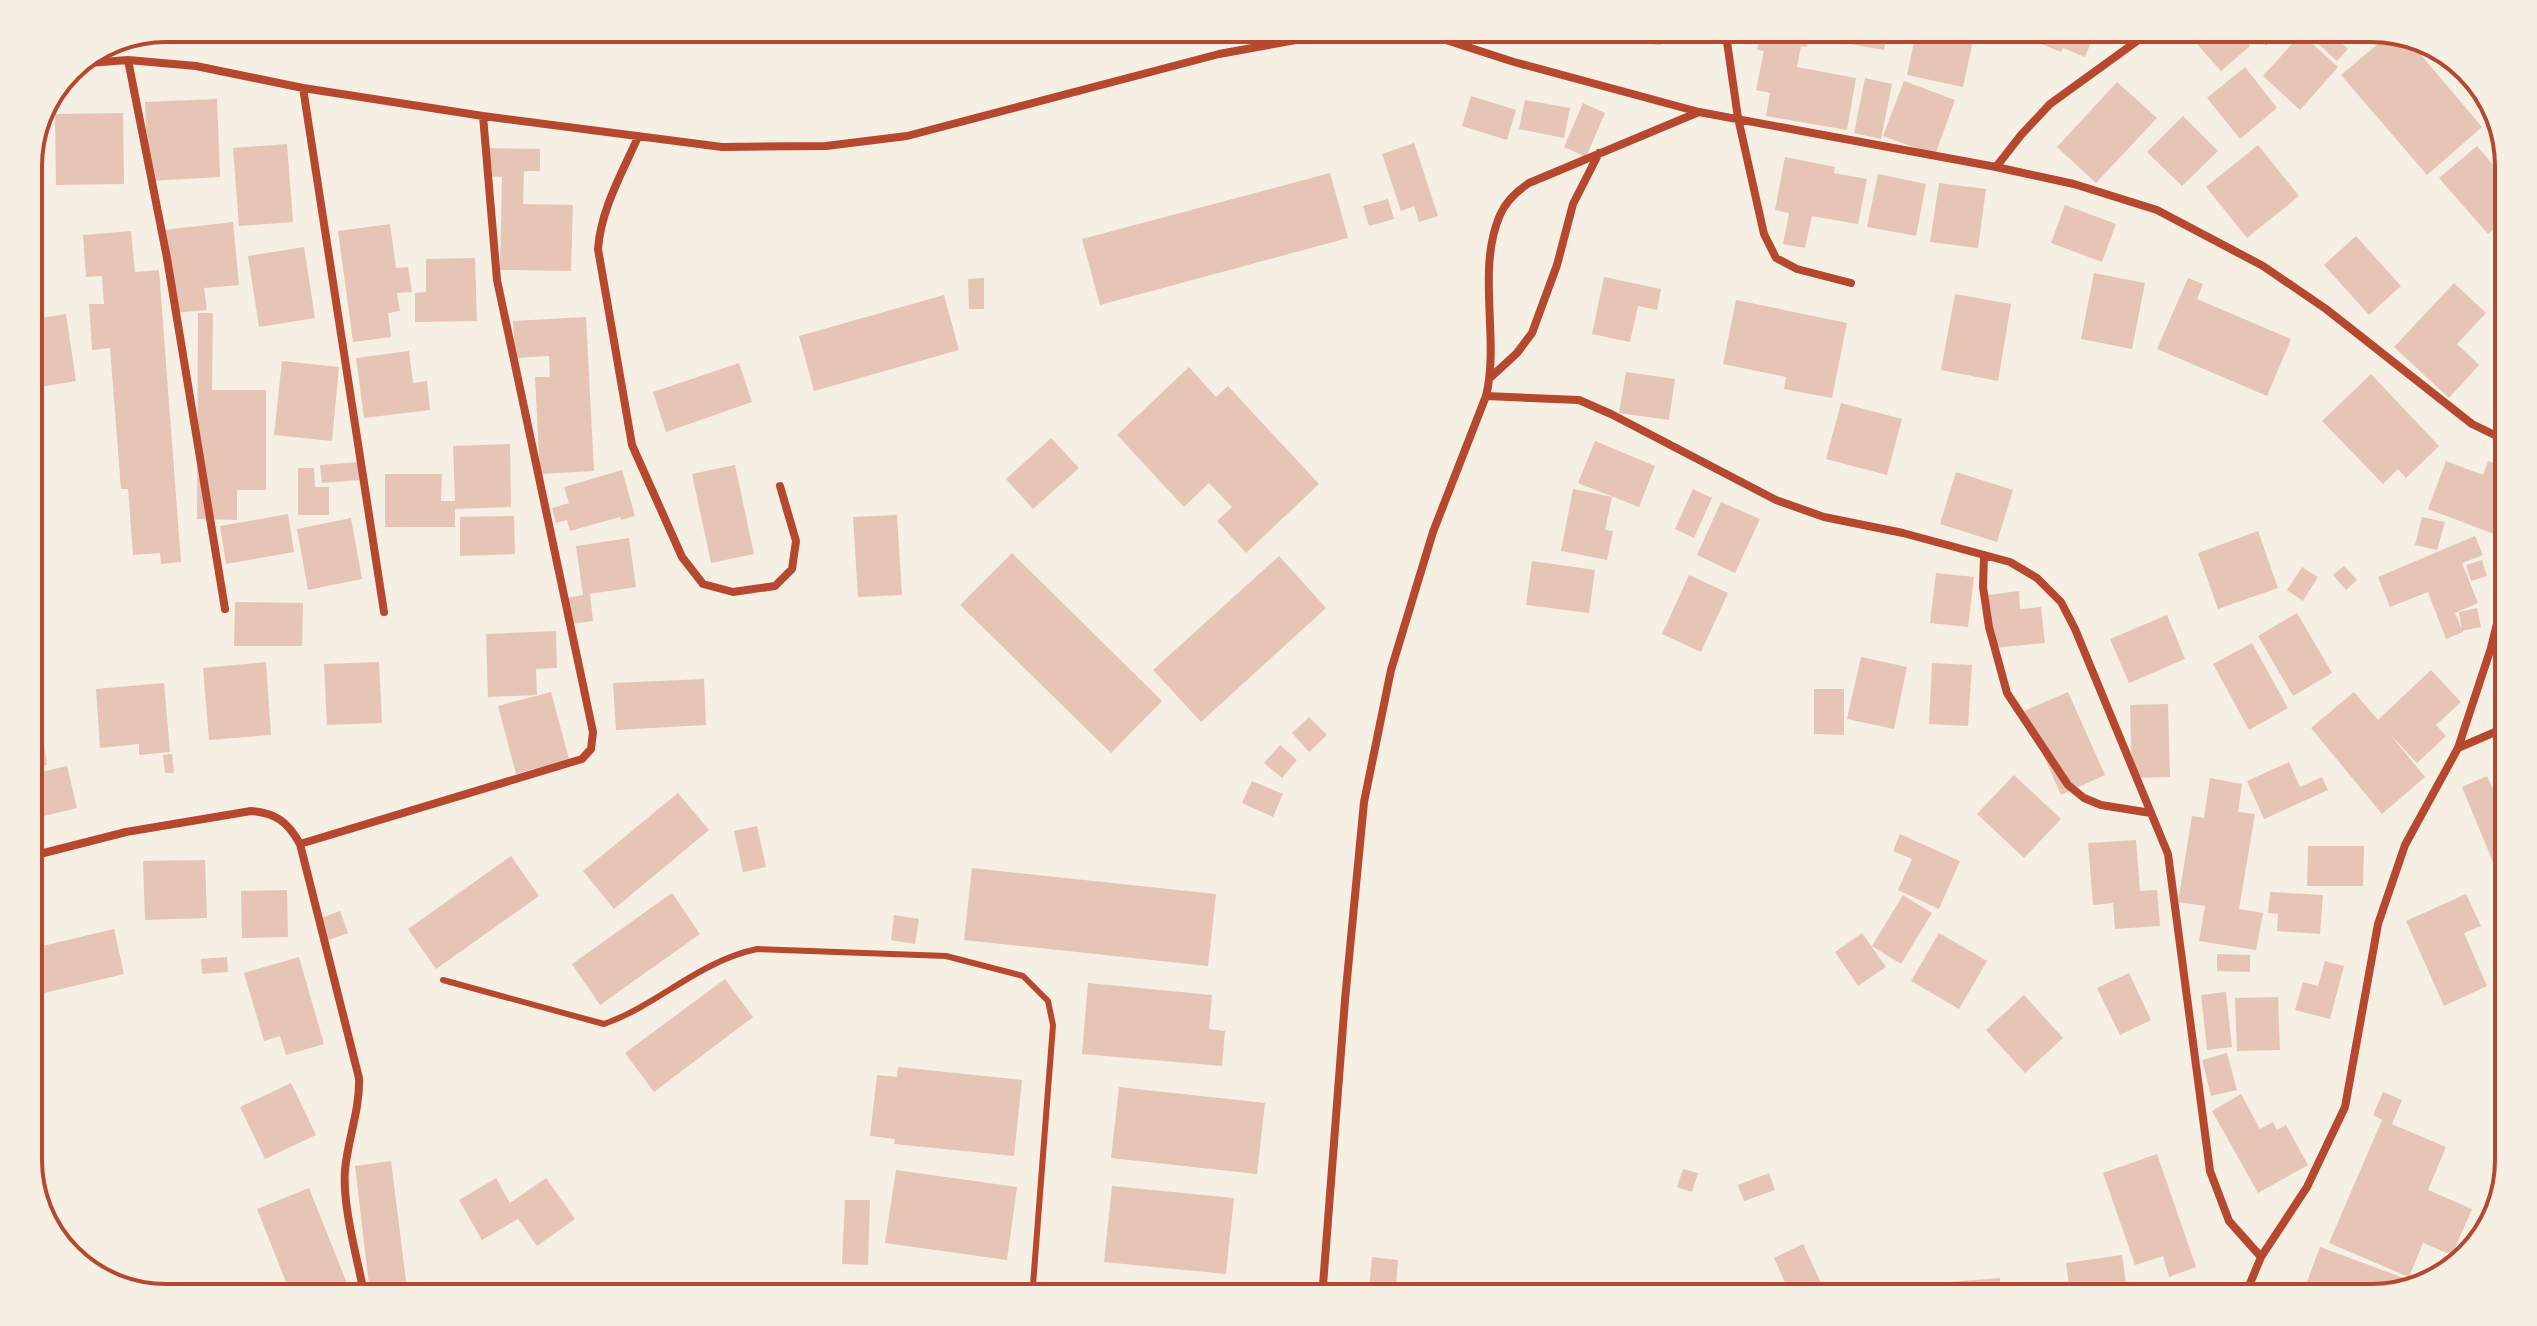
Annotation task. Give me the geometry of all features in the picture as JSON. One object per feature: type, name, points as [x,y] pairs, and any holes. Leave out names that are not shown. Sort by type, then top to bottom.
[{"type":"street","points":[[99,62],[128,60],[196,66],[303,88],[483,116],[722,147],[826,146],[907,136],[1219,54],[1278,42]]},
{"type":"street","points":[[1452,42],[1699,112],[1996,167],[2074,184],[2157,210],[2263,266],[2326,309],[2472,424],[2495,435]]},
{"type":"street","points":[[1727,42],[1738,118],[1764,234],[1776,258],[1797,269],[1851,283]]},
{"type":"street","points":[[1996,167],[2050,104],[2136,42]]},
{"type":"street","points":[[128,60],[167,258],[225,609]]},
{"type":"street","points":[[303,88],[384,612]]},
{"type":"street","points":[[1323,1284],[1364,802],[1391,670],[1433,532],[1491,377],[1489,289],[1492,247],[1500,215],[1513,195],[1529,183],[1699,112]]},
{"type":"street","points":[[300,844],[582,759],[591,749],[593,732],[497,280],[483,116]]},
{"type":"street","points":[[638,137],[605,211],[599,230],[598,249],[632,445],[682,557],[703,584],[733,592],[775,586],[792,569],[796,541],[780,486]]},
{"type":"street","points":[[1491,377],[1517,353],[1532,333],[1557,265],[1573,204],[1599,152]]},
{"type":"street","points":[[1486,396],[1579,400],[1776,500],[1824,517],[1903,533],[2010,562],[2037,578],[2061,602],[2168,854],[2210,1171],[2229,1221],[2261,1257]]},
{"type":"street","points":[[1984,555],[1983,587],[1989,627],[2007,693],[2068,785],[2084,798],[2101,805],[2151,813]]},
{"type":"street","points":[[2250,1284],[2261,1257],[2307,1187],[2345,1107],[2361,1033],[2378,924],[2405,845],[2458,748],[2495,632]]},
{"type":"street","points":[[2458,748],[2495,732]]},
{"type":"street","points":[[42,853],[126,832],[251,811],[268,812],[281,818],[293,831],[300,844],[359,1078],[358,1112],[349,1145],[345,1188],[362,1284]]},
{"type":"lane","points":[[443,980],[604,1024],[620,1018],[706,966],[757,949],[946,956],[1023,976],[1048,1001],[1053,1025],[1033,1284]]},
{"type":"building","points":[[1001,42],[1087,42],[1087,43]]},
{"type":"building","points":[[1758,42],[1808,42],[1807,47],[1801,46],[1797,67],[1856,78],[1847,130],[1766,116],[1770,93],[1756,90],[1764,51],[1757,50]]},
{"type":"building","points":[[1838,42],[1885,42],[1884,50]]},
{"type":"building","points":[[1914,42],[1973,42],[1963,87],[1907,75]]},
{"type":"building","points":[[2036,42],[2091,42],[2085,57],[2063,48],[2061,52]]},
{"type":"building","points":[[2195,42],[2246,42],[2250,46],[2221,71]]},
{"type":"building","points":[[2294,42],[2310,42],[2338,67],[2300,110],[2263,76]]},
{"type":"building","points":[[2316,42],[2340,42],[2348,49],[2337,61]]},
{"type":"building","points":[[2380,43],[2403,46],[2419,52],[2482,127],[2427,175],[2341,75]]},
{"type":"building","points":[[2245,67],[2277,108],[2240,139],[2207,98]]},
{"type":"building","points":[[1865,78],[1892,84],[1881,139],[1854,133]]},
{"type":"building","points":[[1904,81],[1955,100],[1935,155],[1883,136]]},
{"type":"building","points":[[2117,82],[2157,118],[2096,183],[2057,147]]},
{"type":"building","points":[[1471,96],[1516,110],[1507,140],[1462,126]]},
{"type":"building","points":[[217,99],[220,177],[148,181],[145,102]]},
{"type":"building","points":[[1525,100],[1570,108],[1564,138],[1519,129]]},
{"type":"building","points":[[1583,103],[1605,113],[1586,157],[1564,147]]},
{"type":"building","points":[[123,113],[124,184],[56,185],[55,114]]},
{"type":"building","points":[[2183,116],[2218,151],[2182,186],[2147,152]]},
{"type":"building","points":[[1414,143],[1438,216],[1419,222],[1414,206],[1401,211],[1382,154]]},
{"type":"building","points":[[287,144],[293,222],[239,226],[233,148]]},
{"type":"building","points":[[2258,145],[2299,196],[2247,238],[2206,187]]},
{"type":"building","points":[[2477,146],[2495,167],[2495,228],[2488,234],[2439,178]]},
{"type":"building","points":[[488,148],[540,149],[540,171],[524,171],[523,204],[573,205],[571,271],[500,270],[502,177],[487,176]]},
{"type":"building","points":[[1785,157],[1835,167],[1834,173],[1867,179],[1858,224],[1812,216],[1805,248],[1783,244],[1789,213],[1775,210]]},
{"type":"building","points":[[1330,173],[1348,238],[1100,305],[1082,239]]},
{"type":"building","points":[[1878,174],[1926,184],[1916,236],[1867,227]]},
{"type":"building","points":[[1939,183],[1986,189],[1978,248],[1930,242]]},
{"type":"building","points":[[1388,199],[1394,219],[1369,226],[1363,206]]},
{"type":"building","points":[[2065,205],[2116,224],[2102,262],[2051,243]]},
{"type":"building","points":[[233,222],[239,285],[204,288],[207,310],[172,313],[163,230]]},
{"type":"building","points":[[390,224],[396,268],[408,267],[412,292],[397,293],[400,311],[388,313],[391,337],[353,342],[338,231]]},
{"type":"building","points":[[131,231],[135,272],[159,270],[181,562],[161,564],[160,553],[133,555],[128,489],[121,489],[110,348],[92,350],[89,304],[104,304],[102,276],[86,277],[83,235]]},
{"type":"building","points":[[2356,236],[2401,286],[2369,315],[2324,265]]},
{"type":"building","points":[[304,247],[315,318],[259,327],[248,256]]},
{"type":"building","points":[[475,258],[477,321],[415,322],[415,293],[426,292],[426,259]]},
{"type":"building","points":[[2094,273],[2145,283],[2132,349],[2081,339]]},
{"type":"building","points":[[1604,277],[1661,289],[1657,310],[1638,306],[1630,342],[1592,334]]},
{"type":"building","points":[[984,278],[984,309],[969,309],[968,279]]},
{"type":"building","points":[[2188,278],[2203,284],[2197,299],[2291,339],[2267,396],[2157,349]]},
{"type":"building","points":[[2454,283],[2486,313],[2457,344],[2479,365],[2449,398],[2394,347]]},
{"type":"building","points":[[1955,294],[2011,304],[1998,381],[1941,370]]},
{"type":"building","points":[[944,295],[959,350],[814,391],[799,336]]},
{"type":"building","points":[[1736,300],[1847,323],[1832,398],[1784,389],[1786,377],[1723,364]]},
{"type":"building","points":[[198,313],[213,313],[212,390],[266,390],[266,490],[237,490],[237,520],[197,519]]},
{"type":"building","points":[[66,314],[76,381],[42,387],[42,318]]},
{"type":"building","points":[[586,317],[594,471],[540,474],[535,377],[550,377],[549,356],[515,358],[513,321]]},
{"type":"building","points":[[409,351],[413,383],[427,381],[430,410],[364,418],[356,358]]},
{"type":"building","points":[[282,361],[339,367],[332,441],[274,435]]},
{"type":"building","points":[[739,363],[752,402],[666,432],[653,392]]},
{"type":"building","points":[[1189,367],[1216,397],[1228,386],[1319,484],[1246,553],[1217,521],[1232,507],[1209,483],[1184,507],[1117,435]]},
{"type":"building","points":[[1626,372],[1675,379],[1669,420],[1619,413]]},
{"type":"building","points":[[2371,374],[2439,446],[2406,478],[2398,469],[2383,484],[2322,421]]},
{"type":"building","points":[[1841,403],[1902,419],[1887,475],[1826,459]]},
{"type":"building","points":[[1051,438],[1079,468],[1033,509],[1006,479]]},
{"type":"building","points":[[1595,441],[1655,466],[1639,507],[1578,483]]},
{"type":"building","points":[[510,444],[511,507],[455,509],[455,527],[385,527],[385,474],[442,474],[441,501],[455,501],[453,446]]},
{"type":"building","points":[[2446,461],[2483,475],[2488,461],[2495,463],[2494,534],[2428,509]]},
{"type":"building","points":[[358,462],[360,480],[322,483],[320,465]]},
{"type":"building","points":[[735,465],[754,554],[711,563],[692,474]]},
{"type":"building","points":[[298,468],[314,468],[315,487],[329,487],[329,515],[298,515]]},
{"type":"building","points":[[622,470],[635,516],[570,531],[567,520],[556,523],[552,508],[569,503],[564,487]]},
{"type":"building","points":[[1956,472],[2013,490],[1997,542],[1940,524]]},
{"type":"building","points":[[1573,489],[1612,497],[1605,530],[1613,531],[1607,560],[1561,551]]},
{"type":"building","points":[[1693,489],[1712,498],[1694,538],[1675,529]]},
{"type":"building","points":[[1721,502],[1760,519],[1735,573],[1697,555]]},
{"type":"building","points":[[288,514],[294,552],[226,564],[220,526]]},
{"type":"building","points":[[897,515],[902,595],[858,597],[853,517]]},
{"type":"building","points":[[514,516],[515,554],[460,556],[460,517]]},
{"type":"building","points":[[2422,517],[2445,522],[2437,550],[2415,545]]},
{"type":"building","points":[[351,518],[362,579],[308,590],[297,529]]},
{"type":"building","points":[[2258,531],[2278,588],[2218,609],[2198,553]]},
{"type":"building","points":[[2475,536],[2483,555],[2462,563],[2478,603],[2455,613],[2463,632],[2446,639],[2428,592],[2390,607],[2378,577]]},
{"type":"building","points":[[629,538],[636,587],[590,594],[593,621],[571,624],[567,598],[583,595],[576,546]]},
{"type":"building","points":[[1012,553],[1162,701],[1111,753],[960,605]]},
{"type":"building","points":[[1279,556],[1326,608],[1201,722],[1153,670]]},
{"type":"building","points":[[2482,560],[2487,576],[2471,581],[2466,565]]},
{"type":"building","points":[[1532,561],[1595,570],[1589,613],[1526,605]]},
{"type":"building","points":[[2344,566],[2357,580],[2346,590],[2333,575]]},
{"type":"building","points":[[2302,567],[2318,577],[2303,601],[2287,590]]},
{"type":"building","points":[[1936,573],[1974,577],[1968,627],[1930,623]]},
{"type":"building","points":[[1689,575],[1728,593],[1701,652],[1662,634]]},
{"type":"building","points":[[2019,591],[2020,609],[2041,607],[2045,643],[1993,648],[1987,595]]},
{"type":"building","points":[[235,602],[303,603],[302,646],[234,646]]},
{"type":"building","points":[[2477,608],[2481,627],[2462,631],[2459,612]]},
{"type":"building","points":[[2297,613],[2332,673],[2293,696],[2258,636]]},
{"type":"building","points":[[2167,615],[2185,659],[2129,683],[2110,639]]},
{"type":"building","points":[[556,631],[557,668],[536,669],[537,695],[488,697],[486,634]]},
{"type":"building","points":[[2252,643],[2288,708],[2249,730],[2213,664]]},
{"type":"building","points":[[1861,657],[1907,667],[1894,729],[1847,719]]},
{"type":"building","points":[[266,662],[271,735],[209,740],[203,668]]},
{"type":"building","points":[[379,662],[382,723],[327,725],[324,664]]},
{"type":"building","points":[[1932,663],[1972,665],[1968,726],[1929,724]]},
{"type":"building","points":[[2431,670],[2461,702],[2436,725],[2446,736],[2417,763],[2389,733],[2425,777],[2382,814],[2311,728],[2354,692],[2378,720]]},
{"type":"building","points":[[704,679],[706,725],[616,730],[613,683]]},
{"type":"building","points":[[164,683],[170,752],[139,755],[139,744],[100,748],[96,689]]},
{"type":"building","points":[[1814,689],[1844,689],[1844,735],[1814,734]]},
{"type":"building","points":[[551,692],[569,759],[516,774],[498,706]]},
{"type":"building","points":[[2068,692],[2105,775],[2061,795],[2024,711]]},
{"type":"building","points":[[2168,704],[2170,777],[2132,778],[2130,705]]},
{"type":"building","points":[[1309,717],[1327,735],[1309,752],[1292,733]]},
{"type":"building","points":[[42,728],[47,765],[42,766]]},
{"type":"building","points":[[1280,745],[1297,760],[1282,778],[1264,763]]},
{"type":"building","points":[[172,754],[174,773],[165,773],[163,755]]},
{"type":"building","points":[[2289,762],[2300,787],[2322,777],[2328,790],[2264,819],[2247,781]]},
{"type":"building","points":[[67,766],[77,808],[42,817],[42,772]]},
{"type":"building","points":[[2014,775],[2061,819],[2024,858],[1977,814]]},
{"type":"building","points":[[2487,776],[2495,791],[2495,867],[2462,787]]},
{"type":"building","points":[[2210,778],[2242,784],[2238,812],[2255,814],[2239,909],[2263,913],[2256,950],[2199,941],[2205,906],[2178,902],[2192,816],[2204,818]]},
{"type":"building","points":[[1252,781],[1283,794],[1273,817],[1242,803]]},
{"type":"building","points":[[678,793],[709,830],[614,909],[583,871]]},
{"type":"building","points":[[757,826],[766,867],[743,872],[734,831]]},
{"type":"building","points":[[1900,834],[1960,861],[1939,909],[1898,890],[1912,859],[1893,851]]},
{"type":"building","points":[[2136,840],[2140,891],[2157,890],[2160,926],[2115,929],[2113,903],[2093,905],[2088,843]]},
{"type":"building","points":[[2308,846],[2364,846],[2363,886],[2307,886]]},
{"type":"building","points":[[511,856],[539,896],[436,969],[408,929]]},
{"type":"building","points":[[205,860],[207,918],[145,920],[143,861]]},
{"type":"building","points":[[972,868],[1216,894],[1208,966],[964,940]]},
{"type":"building","points":[[287,890],[288,937],[242,938],[241,891]]},
{"type":"building","points":[[2270,892],[2323,895],[2320,934],[2277,931],[2278,914],[2268,913]]},
{"type":"building","points":[[672,893],[700,934],[600,1005],[572,964]]},
{"type":"building","points":[[2466,894],[2481,926],[2464,933],[2487,986],[2444,1006],[2406,921]]},
{"type":"building","points":[[1903,895],[1932,913],[1901,964],[1872,946]]},
{"type":"building","points":[[340,911],[348,933],[326,941],[318,919]]},
{"type":"building","points":[[894,915],[919,919],[915,944],[891,940]]},
{"type":"building","points":[[114,929],[124,974],[44,993],[42,946]]},
{"type":"building","points":[[1862,933],[1886,967],[1858,986],[1835,952]]},
{"type":"building","points":[[1939,933],[1987,961],[1959,1009],[1911,981]]},
{"type":"building","points":[[2217,954],[2250,955],[2250,972],[2217,971]]},
{"type":"building","points":[[227,957],[228,972],[202,974],[201,959]]},
{"type":"building","points":[[299,957],[324,1044],[286,1055],[280,1036],[264,1041],[244,973]]},
{"type":"building","points":[[2325,961],[2344,966],[2330,1019],[2295,1010],[2303,982],[2318,986]]},
{"type":"building","points":[[2129,973],[2151,1020],[2120,1035],[2097,988]]},
{"type":"building","points":[[725,979],[753,1017],[654,1092],[625,1053]]},
{"type":"building","points":[[1088,983],[1212,995],[1209,1029],[1225,1031],[1222,1066],[1082,1054]]},
{"type":"building","points":[[2226,992],[2232,1047],[2207,1050],[2201,995]]},
{"type":"building","points":[[2024,995],[2063,1038],[2025,1073],[1986,1030]]},
{"type":"building","points":[[2278,997],[2280,1050],[2237,1051],[2235,998]]},
{"type":"building","points":[[2227,1053],[2237,1090],[2211,1096],[2202,1060]]},
{"type":"building","points":[[898,1067],[1022,1080],[1014,1156],[894,1144],[895,1139],[870,1136],[877,1075],[897,1077]]},
{"type":"building","points":[[291,1083],[316,1135],[265,1159],[240,1107]]},
{"type":"building","points":[[1119,1087],[1265,1103],[1257,1174],[1111,1158]]},
{"type":"building","points":[[2383,1092],[2402,1100],[2392,1124],[2446,1147],[2428,1190],[2472,1209],[2453,1253],[2423,1243],[2409,1277],[2329,1243],[2382,1120],[2373,1115]]},
{"type":"building","points":[[2241,1094],[2260,1129],[2273,1122],[2277,1130],[2286,1125],[2308,1165],[2258,1193],[2212,1111]]},
{"type":"building","points":[[2157,1154],[2196,1267],[2169,1277],[2163,1256],[2135,1265],[2103,1173]]},
{"type":"building","points":[[391,1161],[406,1284],[369,1284],[355,1166]]},
{"type":"building","points":[[1683,1169],[1698,1173],[1692,1192],[1677,1187]]},
{"type":"building","points":[[896,1170],[1017,1187],[1007,1260],[885,1243]]},
{"type":"building","points":[[1769,1173],[1775,1190],[1744,1201],[1738,1185]]},
{"type":"building","points":[[496,1178],[510,1203],[546,1178],[575,1219],[537,1246],[518,1219],[482,1240],[459,1200]]},
{"type":"building","points":[[1112,1186],[1234,1198],[1226,1274],[1104,1262]]},
{"type":"building","points":[[309,1188],[347,1284],[282,1284],[286,1282],[257,1209]]},
{"type":"building","points":[[845,1200],[870,1200],[868,1265],[842,1264]]},
{"type":"building","points":[[1803,1244],[1822,1284],[1786,1284],[1774,1258]]},
{"type":"building","points":[[2320,1247],[2404,1278],[2371,1284],[2306,1284]]},
{"type":"building","points":[[2122,1255],[2126,1284],[2069,1284],[2066,1263]]},
{"type":"building","points":[[1372,1257],[1398,1260],[1396,1284],[1369,1284]]},
{"type":"building","points":[[2000,1278],[2000,1284],[1948,1284]]}]
